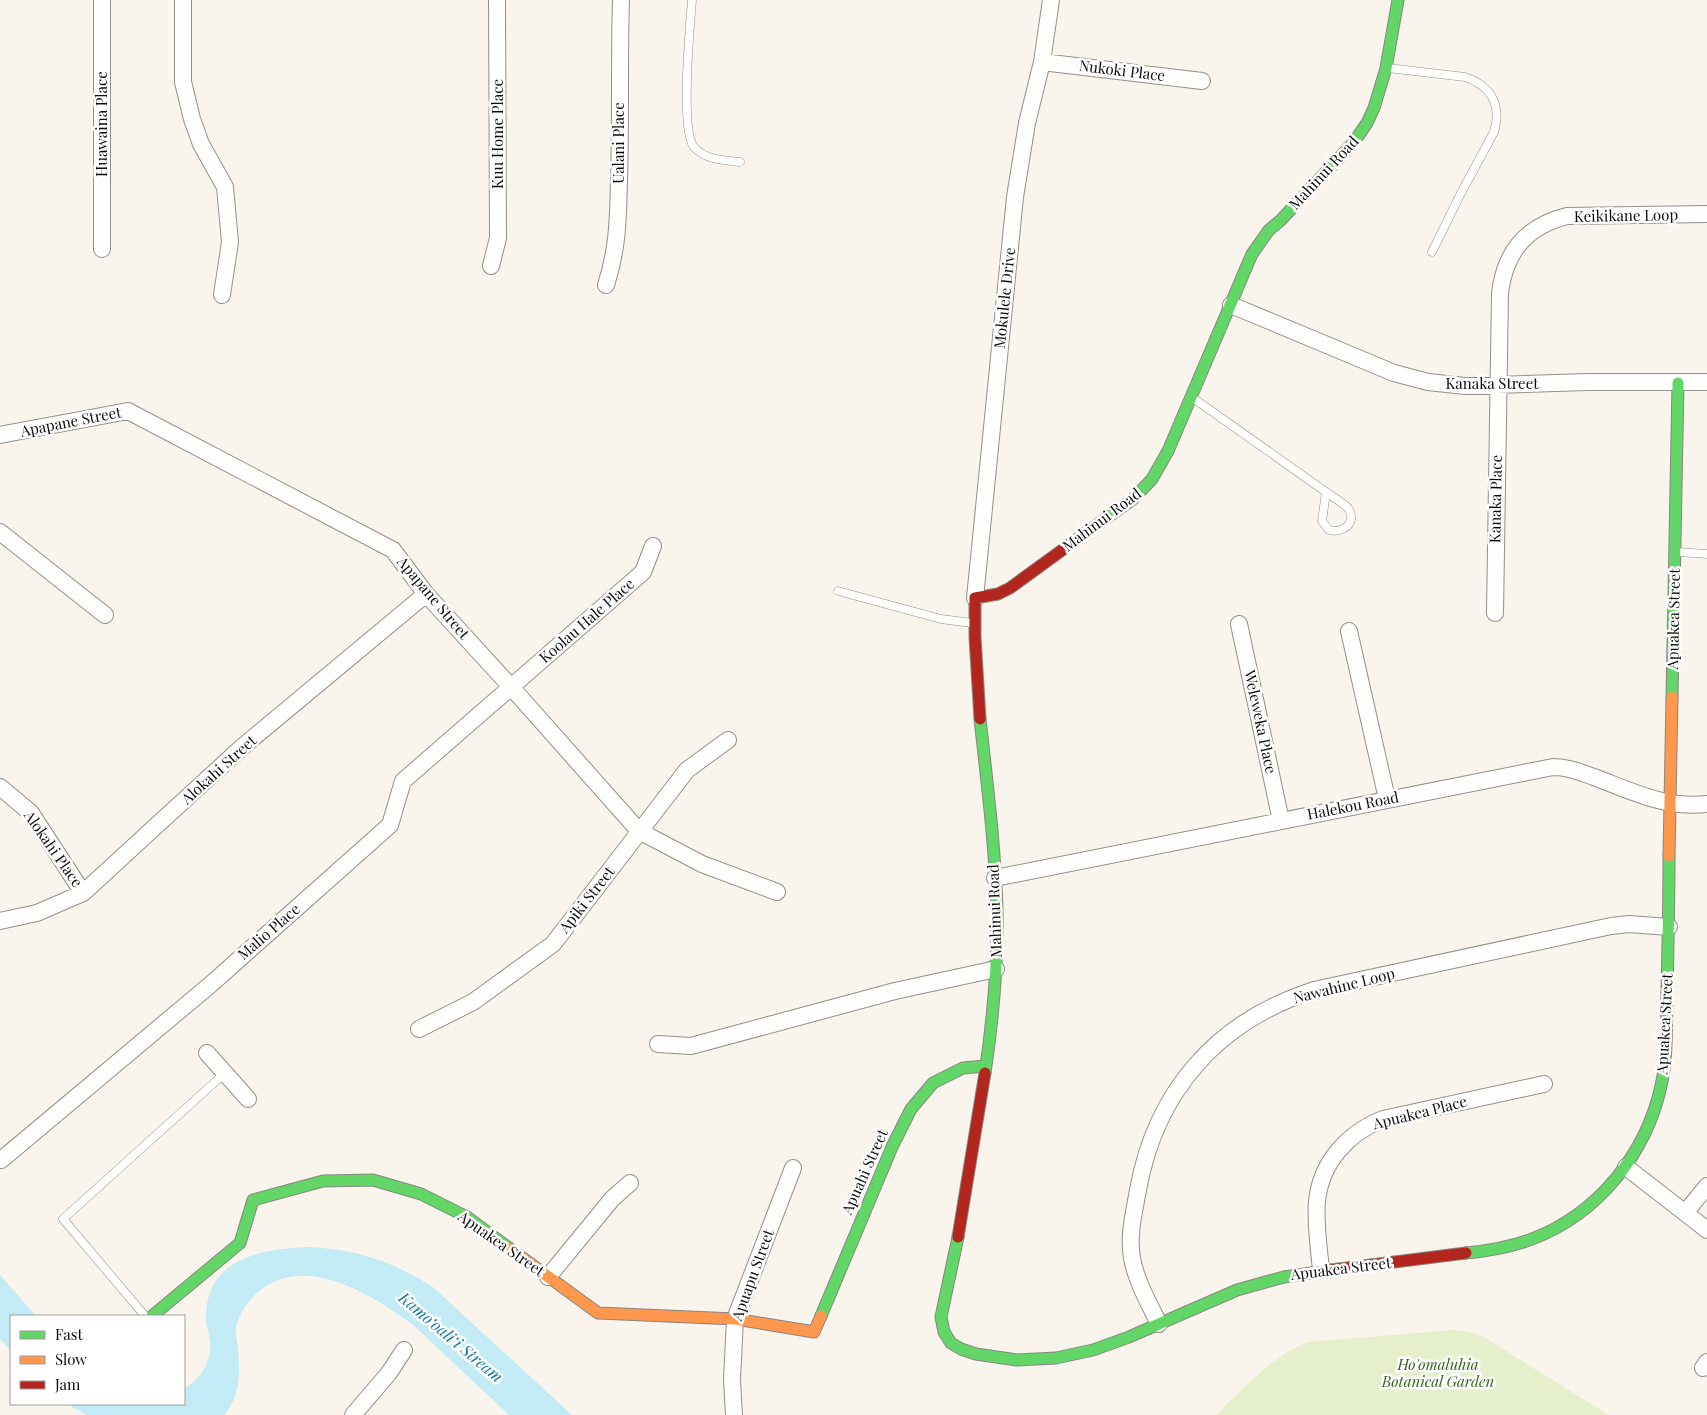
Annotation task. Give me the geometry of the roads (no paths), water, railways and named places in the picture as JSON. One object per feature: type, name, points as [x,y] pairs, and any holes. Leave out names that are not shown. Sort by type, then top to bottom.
[{"type":"street","name":"Huawaina Place","points":[[102,0],[102,248]]},
{"type":"street","points":[[183,0],[184,82],[192,119],[201,144],[225,187],[230,242],[222,294]]},
{"type":"street","name":"Kuu Home Place","points":[[491,266],[498,238],[497,0]]},
{"type":"street","name":"Ualani Place","points":[[606,285],[617,243],[620,152],[619,67],[621,0]]},
{"type":"street","name":"Mokulele Drive","points":[[975,598],[1016,190],[1027,123],[1042,62],[1051,0]]},
{"type":"street","name":"Mahinui Road","points":[[946,1338],[941,1317],[965,1196],[986,1066],[996,969],[997,908],[976,667],[975,598],[998,594],[1010,588],[1133,498],[1143,489],[1161,465],[1192,397],[1252,254],[1259,242],[1361,133],[1374,108],[1386,68],[1398,0]]},
{"type":"street","name":"Nukoki Place","points":[[1042,62],[1202,81]]},
{"type":"street","name":"Keikikane Loop","points":[[1498,385],[1501,280],[1510,256],[1526,237],[1545,223],[1567,216],[1707,214]]},
{"type":"street","name":"Kanaka Street","points":[[1231,305],[1411,378],[1446,385],[1707,382]]},
{"type":"street","name":"Apuakea Street","points":[[946,1338],[961,1350],[989,1358],[1036,1360],[1090,1352],[1111,1345],[1249,1286],[1321,1270],[1485,1252],[1524,1242],[1543,1235],[1577,1215],[1608,1189],[1626,1167],[1645,1135],[1654,1114],[1665,1071],[1678,383]]},
{"type":"street","name":"Kanaka Place","points":[[1494,613],[1498,385]]},
{"type":"street","name":"Apapane Street","points":[[0,435],[128,411],[393,550],[426,594],[639,831],[702,864],[777,892]]},
{"type":"street","points":[[0,532],[105,615]]},
{"type":"street","name":"Koolau Hale Place","points":[[512,688],[643,572],[652,546]]},
{"type":"street","name":"Alokahi Street","points":[[0,921],[37,912],[83,892],[242,748],[426,594]]},
{"type":"street","name":"Weleweka Place","points":[[1239,624],[1281,820]]},
{"type":"street","points":[[1349,631],[1387,799]]},
{"type":"street","name":"Malio Place","points":[[1,1160],[210,985],[390,825],[403,781],[512,688]]},
{"type":"street","name":"Apiki Street","points":[[419,1029],[473,1002],[553,944],[687,770],[728,740]]},
{"type":"street","name":"Halekou Road","points":[[995,878],[1553,767],[1575,770],[1644,796],[1671,803],[1707,804]]},
{"type":"street","name":"Alokahi Place","points":[[0,787],[31,813],[83,892]]},
{"type":"street","name":"Nawahine Loop","points":[[1160,1324],[1138,1280],[1132,1258],[1131,1230],[1141,1174],[1153,1135],[1171,1098],[1195,1065],[1225,1037],[1247,1021],[1270,1008],[1314,990],[1611,926],[1629,924],[1669,927]]},
{"type":"street","name":"Mahinui Road","points":[[658,1044],[691,1046],[895,991],[996,969]]},
{"type":"street","points":[[207,1053],[248,1099]]},
{"type":"street","name":"Apuahi Street","points":[[814,1332],[892,1147],[911,1109],[933,1083],[963,1068],[986,1066]]},
{"type":"street","name":"Apuakea Place","points":[[1321,1270],[1317,1201],[1324,1173],[1331,1160],[1348,1139],[1370,1124],[1383,1119],[1544,1084]]},
{"type":"street","points":[[1626,1167],[1707,1230]]},
{"type":"street","name":"Apuapu Street","points":[[734,1415],[732,1380],[735,1319],[793,1168]]},
{"type":"street","name":"Apuakea Street","points":[[153,1315],[240,1243],[253,1200],[323,1181],[373,1180],[422,1194],[467,1217],[598,1314],[735,1319],[814,1332]]},
{"type":"street","points":[[548,1277],[612,1199],[630,1183]]},
{"type":"street","points":[[1685,1213],[1707,1186]]},
{"type":"street","points":[[353,1415],[389,1373],[404,1350]]},
{"type":"lane","points":[[692,0],[686,91],[688,127],[693,146],[705,156],[740,162]]},
{"type":"lane","points":[[1386,68],[1465,76],[1474,80],[1488,91],[1496,107],[1494,132],[1460,194],[1432,252]]},
{"type":"lane","points":[[1192,397],[1346,506],[1351,515],[1348,525],[1340,531],[1329,530],[1322,521],[1326,492]]},
{"type":"lane","points":[[1676,552],[1707,554]]},
{"type":"lane","points":[[838,591],[941,619],[974,623]]},
{"type":"lane","points":[[144,1315],[63,1219],[225,1073]]},
{"type":"water","name":"Kamoʻoaliʻi Stream","points":[[326,1248],[359,1254],[390,1264],[419,1279],[434,1288],[572,1415],[509,1415],[412,1324],[378,1301],[358,1290],[337,1282],[316,1277],[295,1276],[275,1281],[257,1293],[241,1313],[236,1330],[239,1356],[238,1383],[234,1399],[224,1415],[87,1415],[69,1405],[185,1405],[185,1388],[200,1375],[209,1356],[210,1341],[206,1318],[208,1298],[215,1281],[226,1269],[240,1260],[273,1250]]},
{"type":"water","points":[[0,1275],[35,1315],[10,1315],[10,1350],[0,1339]]},
{"type":"park label","name":"Ho'omaluhia Botanical Garden","points":[[1438,1374]]}]
